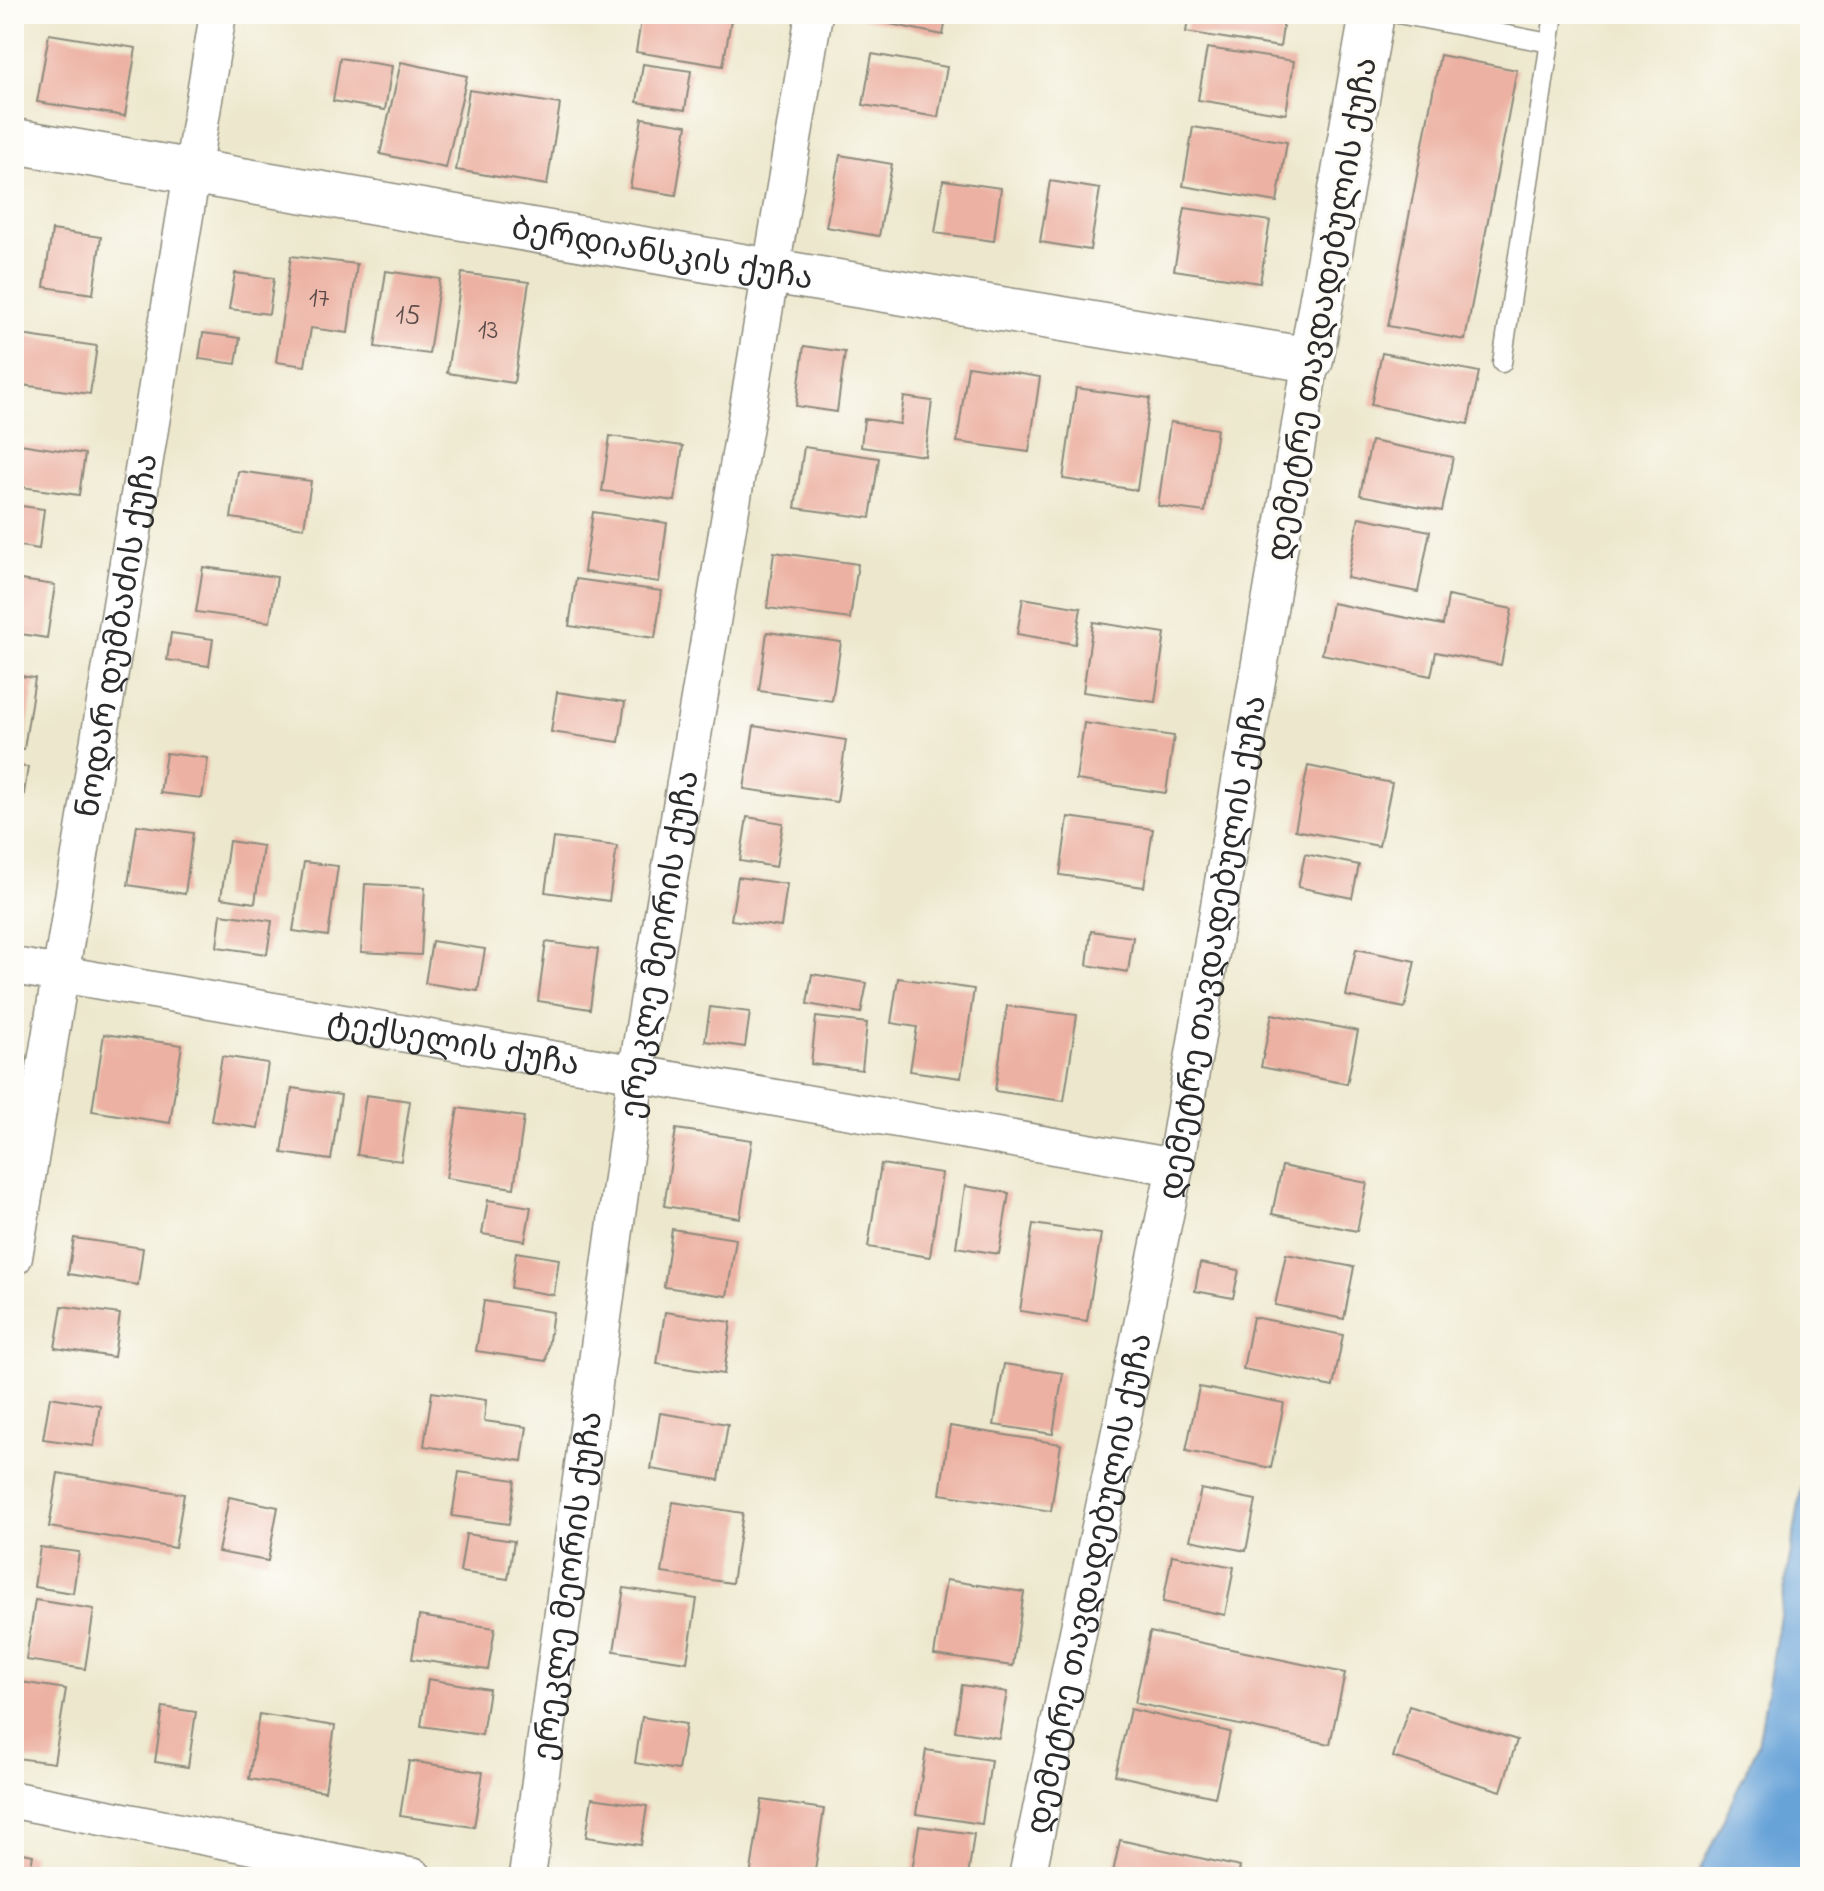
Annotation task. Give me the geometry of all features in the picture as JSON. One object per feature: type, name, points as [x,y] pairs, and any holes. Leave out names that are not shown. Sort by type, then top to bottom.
[{"type":"street","name":"ნოდარ დუმბაძის ქუჩა","points":[[14,1257],[218,14]]},
{"type":"street","name":"ერეკლე მეორის ქუჩა","points":[[527,1877],[636,1075],[814,14]]},
{"type":"street","name":"დემეტრე თავდადებულის ქუჩა","points":[[1027,1877],[1175,1167],[1372,14]]},
{"type":"street","name":"ბერდიანსკის ქუჩა","points":[[14,141],[1311,360]]},
{"type":"street","name":"ტექსელის ქუჩა","points":[[14,966],[1175,1167]]},
{"type":"street","points":[[14,1800],[414,1877]]},
{"type":"lane","points":[[1398,14],[1550,43]]},
{"type":"lane","points":[[1502,363],[1554,14]]},
{"type":"water","points":[[1810,1439],[1810,1877],[1697,1877],[1758,1745]]},
{"type":"building","points":[[642,14],[732,14],[723,66],[636,52]]},
{"type":"building","points":[[861,14],[947,14],[943,35],[861,18]]},
{"type":"building","points":[[1189,14],[1285,14],[1280,47],[1186,32]]},
{"type":"building","points":[[49,34],[136,48],[125,116],[37,102]]},
{"type":"building","points":[[1207,48],[1294,61],[1286,114],[1198,100]]},
{"type":"building","points":[[872,54],[947,67],[938,117],[863,105]]},
{"type":"building","points":[[1440,55],[1517,70],[1465,340],[1388,326]]},
{"type":"building","points":[[340,58],[392,66],[385,110],[333,101]]},
{"type":"building","points":[[401,62],[467,76],[446,168],[380,154]]},
{"type":"building","points":[[643,64],[691,71],[685,110],[637,102]]},
{"type":"building","points":[[469,90],[560,104],[547,185],[456,170]]},
{"type":"building","points":[[642,118],[687,125],[676,195],[630,188]]},
{"type":"building","points":[[1193,127],[1287,142],[1277,202],[1183,186]]},
{"type":"building","points":[[840,155],[892,164],[879,236],[826,227]]},
{"type":"building","points":[[943,180],[1001,188],[994,241],[935,233]]},
{"type":"building","points":[[1050,181],[1100,189],[1090,250],[1040,242]]},
{"type":"building","points":[[1185,208],[1270,221],[1260,283],[1174,270]]},
{"type":"building","points":[[52,230],[101,237],[93,294],[44,287]]},
{"type":"building","points":[[291,256],[357,264],[348,333],[311,328],[305,366],[276,362]]},
{"type":"building","points":[[386,271],[440,279],[429,354],[375,347]]},
{"type":"building","points":[[235,273],[274,278],[269,314],[229,309]]},
{"type":"building","points":[[462,273],[529,282],[514,383],[447,373]]},
{"type":"building","points":[[203,333],[240,338],[236,364],[199,359]]},
{"type":"building","points":[[14,334],[97,346],[90,394],[14,384]]},
{"type":"building","points":[[804,346],[845,352],[837,412],[796,406]]},
{"type":"building","points":[[1382,353],[1479,372],[1468,424],[1371,405]]},
{"type":"building","points":[[968,366],[1040,377],[1029,452],[957,442]]},
{"type":"building","points":[[1076,388],[1150,398],[1137,490],[1063,479]]},
{"type":"building","points":[[904,397],[932,401],[925,456],[861,447],[864,419],[900,424]]},
{"type":"building","points":[[1170,422],[1217,429],[1205,512],[1158,506]]},
{"type":"building","points":[[610,436],[683,446],[675,501],[602,491]]},
{"type":"building","points":[[1371,441],[1453,457],[1442,511],[1360,495]]},
{"type":"building","points":[[14,443],[85,454],[79,495],[14,486]]},
{"type":"building","points":[[804,447],[879,458],[870,518],[795,508]]},
{"type":"building","points":[[238,471],[311,481],[304,528],[231,518]]},
{"type":"building","points":[[14,505],[44,509],[39,549],[14,545]]},
{"type":"building","points":[[593,512],[667,523],[659,582],[584,572]]},
{"type":"building","points":[[1359,517],[1430,531],[1418,592],[1347,578]]},
{"type":"building","points":[[774,552],[858,564],[850,619],[767,608]]},
{"type":"building","points":[[203,567],[277,577],[270,622],[196,612]]},
{"type":"building","points":[[14,579],[55,585],[47,638],[14,633]]},
{"type":"building","points":[[576,579],[662,591],[655,638],[569,626]]},
{"type":"building","points":[[1448,596],[1512,609],[1501,665],[1436,652],[1431,676],[1322,654],[1332,603],[1443,625]]},
{"type":"building","points":[[1023,598],[1081,608],[1075,644],[1017,634]]},
{"type":"building","points":[[1093,622],[1165,633],[1155,702],[1083,692]]},
{"type":"building","points":[[767,632],[841,642],[832,701],[759,691]]},
{"type":"building","points":[[171,633],[213,639],[209,666],[167,660]]},
{"type":"building","points":[[14,675],[35,678],[24,749],[14,747]]},
{"type":"building","points":[[557,692],[625,702],[619,742],[551,732]]},
{"type":"building","points":[[1084,723],[1174,736],[1166,793],[1076,780]]},
{"type":"building","points":[[754,726],[846,740],[837,802],[744,789]]},
{"type":"building","points":[[166,753],[208,758],[202,798],[160,793]]},
{"type":"building","points":[[14,766],[28,767],[19,827],[14,827]]},
{"type":"building","points":[[1308,766],[1392,783],[1379,846],[1295,830]]},
{"type":"building","points":[[747,817],[783,823],[776,867],[740,861]]},
{"type":"building","points":[[1068,817],[1153,829],[1144,887],[1060,875]]},
{"type":"building","points":[[137,825],[193,833],[185,894],[128,885]]},
{"type":"building","points":[[553,838],[617,846],[609,901],[545,892]]},
{"type":"building","points":[[14,840],[20,840],[16,869],[14,869]]},
{"type":"building","points":[[229,841],[263,846],[255,903],[221,898]]},
{"type":"building","points":[[1305,854],[1359,865],[1352,898],[1298,887]]},
{"type":"building","points":[[304,862],[338,866],[328,936],[293,931]]},
{"type":"building","points":[[738,877],[787,884],[781,927],[731,920]]},
{"type":"building","points":[[365,884],[425,887],[421,955],[361,952]]},
{"type":"building","points":[[221,914],[272,921],[267,954],[217,947]]},
{"type":"building","points":[[1091,931],[1133,937],[1128,972],[1087,965]]},
{"type":"building","points":[[432,941],[485,949],[478,991],[425,983]]},
{"type":"building","points":[[546,942],[598,949],[590,1009],[538,1001]]},
{"type":"building","points":[[1356,949],[1415,961],[1405,1008],[1346,996]]},
{"type":"building","points":[[812,974],[867,983],[861,1013],[807,1004]]},
{"type":"building","points":[[898,978],[974,989],[961,1078],[910,1071],[917,1027],[891,1023]]},
{"type":"building","points":[[1007,1006],[1077,1015],[1064,1101],[995,1091]]},
{"type":"building","points":[[710,1007],[750,1012],[745,1047],[705,1041]]},
{"type":"building","points":[[1272,1014],[1358,1031],[1347,1084],[1261,1067]]},
{"type":"building","points":[[816,1017],[867,1023],[862,1070],[811,1064]]},
{"type":"building","points":[[104,1034],[182,1045],[170,1123],[92,1111]]},
{"type":"building","points":[[222,1056],[268,1063],[258,1128],[211,1121]]},
{"type":"building","points":[[292,1088],[341,1095],[331,1160],[282,1153]]},
{"type":"building","points":[[366,1095],[410,1101],[401,1161],[357,1155]]},
{"type":"building","points":[[458,1108],[524,1117],[514,1188],[446,1178]]},
{"type":"building","points":[[676,1129],[752,1140],[740,1218],[664,1206]]},
{"type":"building","points":[[881,1164],[942,1173],[930,1257],[868,1247]]},
{"type":"building","points":[[1282,1166],[1367,1183],[1357,1231],[1272,1214]]},
{"type":"building","points":[[965,1186],[1009,1193],[999,1254],[956,1247]]},
{"type":"building","points":[[488,1200],[531,1207],[525,1241],[482,1234]]},
{"type":"building","points":[[1033,1224],[1101,1234],[1087,1321],[1020,1311]]},
{"type":"building","points":[[672,1229],[736,1239],[727,1296],[664,1287]]},
{"type":"building","points":[[74,1238],[143,1248],[138,1285],[68,1274]]},
{"type":"building","points":[[516,1252],[559,1259],[554,1295],[511,1288]]},
{"type":"building","points":[[1286,1254],[1354,1267],[1344,1319],[1275,1305]]},
{"type":"building","points":[[1200,1263],[1239,1270],[1233,1298],[1195,1291]]},
{"type":"building","points":[[484,1301],[553,1312],[546,1361],[476,1351]]},
{"type":"building","points":[[62,1306],[120,1314],[114,1357],[55,1348]]},
{"type":"building","points":[[665,1312],[731,1322],[724,1374],[657,1364]]},
{"type":"building","points":[[1253,1317],[1343,1335],[1333,1387],[1243,1369]]},
{"type":"building","points":[[1004,1364],[1063,1373],[1053,1434],[994,1425]]},
{"type":"building","points":[[1199,1387],[1284,1403],[1271,1468],[1186,1451]]},
{"type":"building","points":[[432,1392],[486,1400],[484,1421],[527,1427],[522,1461],[424,1446]]},
{"type":"building","points":[[50,1397],[100,1405],[94,1446],[43,1439]]},
{"type":"building","points":[[660,1413],[728,1424],[719,1480],[651,1469]]},
{"type":"building","points":[[950,1426],[1061,1444],[1051,1511],[940,1494]]},
{"type":"building","points":[[459,1472],[515,1480],[509,1524],[452,1516]]},
{"type":"building","points":[[58,1473],[184,1494],[175,1548],[49,1527]]},
{"type":"building","points":[[1201,1489],[1256,1500],[1246,1551],[1190,1540]]},
{"type":"building","points":[[229,1497],[278,1507],[268,1561],[218,1552]]},
{"type":"building","points":[[673,1502],[743,1513],[732,1583],[662,1573]]},
{"type":"building","points":[[466,1534],[514,1541],[508,1579],[460,1572]]},
{"type":"building","points":[[40,1547],[79,1552],[73,1593],[34,1587]]},
{"type":"building","points":[[1172,1555],[1234,1567],[1225,1615],[1163,1602]]},
{"type":"building","points":[[946,1580],[1024,1592],[1013,1666],[934,1655]]},
{"type":"building","points":[[624,1588],[697,1599],[687,1662],[614,1651]]},
{"type":"building","points":[[35,1600],[94,1609],[85,1669],[26,1660]]},
{"type":"building","points":[[419,1616],[495,1628],[488,1670],[412,1659]]},
{"type":"building","points":[[1150,1632],[1345,1673],[1330,1744],[1135,1703]]},
{"type":"building","points":[[428,1679],[489,1689],[482,1735],[421,1726]]},
{"type":"building","points":[[14,1681],[66,1689],[54,1763],[16,1758],[21,1729],[14,1728]]},
{"type":"building","points":[[962,1685],[1007,1692],[999,1738],[955,1731]]},
{"type":"building","points":[[1409,1706],[1517,1740],[1501,1791],[1393,1757]]},
{"type":"building","points":[[163,1707],[196,1712],[188,1767],[155,1762]]},
{"type":"building","points":[[1130,1709],[1230,1732],[1215,1797],[1115,1775]]},
{"type":"building","points":[[259,1714],[335,1726],[325,1791],[249,1779]]},
{"type":"building","points":[[642,1717],[686,1724],[678,1770],[635,1763]]},
{"type":"building","points":[[926,1750],[991,1760],[982,1824],[916,1814]]},
{"type":"building","points":[[409,1761],[483,1772],[474,1827],[400,1816]]},
{"type":"building","points":[[592,1798],[647,1806],[641,1845],[586,1837]]},
{"type":"building","points":[[762,1800],[824,1809],[814,1877],[750,1877]]},
{"type":"building","points":[[919,1826],[974,1834],[968,1877],[911,1877]]},
{"type":"building","points":[[1120,1840],[1240,1867],[1238,1877],[1112,1877]]},
{"type":"building","points":[[14,1851],[33,1855],[29,1877],[14,1877]]}]
